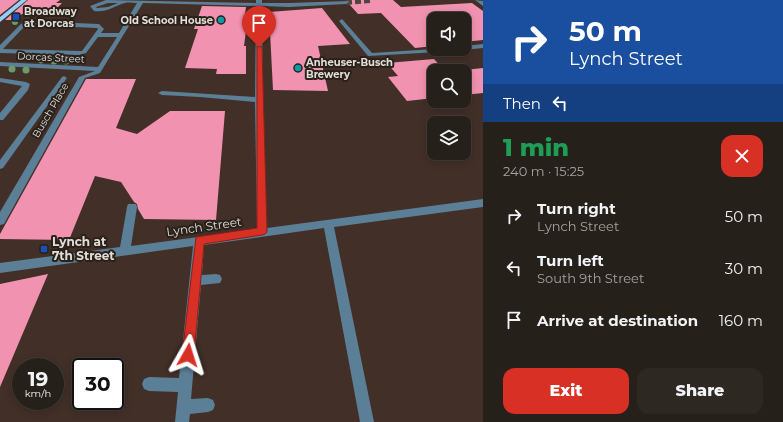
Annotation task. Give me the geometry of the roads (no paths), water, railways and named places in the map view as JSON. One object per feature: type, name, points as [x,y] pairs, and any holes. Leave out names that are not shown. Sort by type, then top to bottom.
[{"type":"main road","points":[[1,19],[24,0]]},
{"type":"street","points":[[478,0],[483,4]]},
{"type":"street","points":[[123,2],[103,10],[96,10],[93,6],[102,2],[141,1],[259,2],[289,5],[346,2]]},
{"type":"street","points":[[100,69],[141,1]]},
{"type":"street","points":[[259,2],[259,100],[262,232]]},
{"type":"street","points":[[342,20],[370,55],[427,51]]},
{"type":"street","points":[[29,23],[98,26],[101,29],[84,52],[0,50],[23,25],[29,23]]},
{"type":"street","points":[[96,35],[120,35]]},
{"type":"street","points":[[471,47],[483,46]]},
{"type":"street","name":"Dorcas Street","points":[[0,64],[100,69]]},
{"type":"street","name":"Busch Place","points":[[0,221],[82,77],[98,72],[100,69]]},
{"type":"street","points":[[0,166],[64,78]]},
{"type":"street","points":[[0,80],[26,84],[25,88],[0,118]]},
{"type":"street","points":[[162,93],[259,100]]},
{"type":"street","name":"Lynch Street","points":[[0,268],[199,240],[483,203]]},
{"type":"street","points":[[125,251],[132,207]]},
{"type":"street","points":[[328,223],[367,422]]},
{"type":"street","points":[[182,422],[199,240]]},
{"type":"street","points":[[195,280],[216,279]]},
{"type":"street","points":[[149,384],[185,385]]},
{"type":"street","points":[[183,407],[208,405]]},
{"type":"tunnel","points":[[346,2],[371,0]]},
{"type":"place","name":"Broadway at Dorcas","points":[[16,17]]},
{"type":"place","name":"Old School House","points":[[221,20]]},
{"type":"place","name":"Anheuser-Busch Brewery","points":[[298,68]]},
{"type":"place","name":"Lynch at 7th Street","points":[[44,249]]}]
